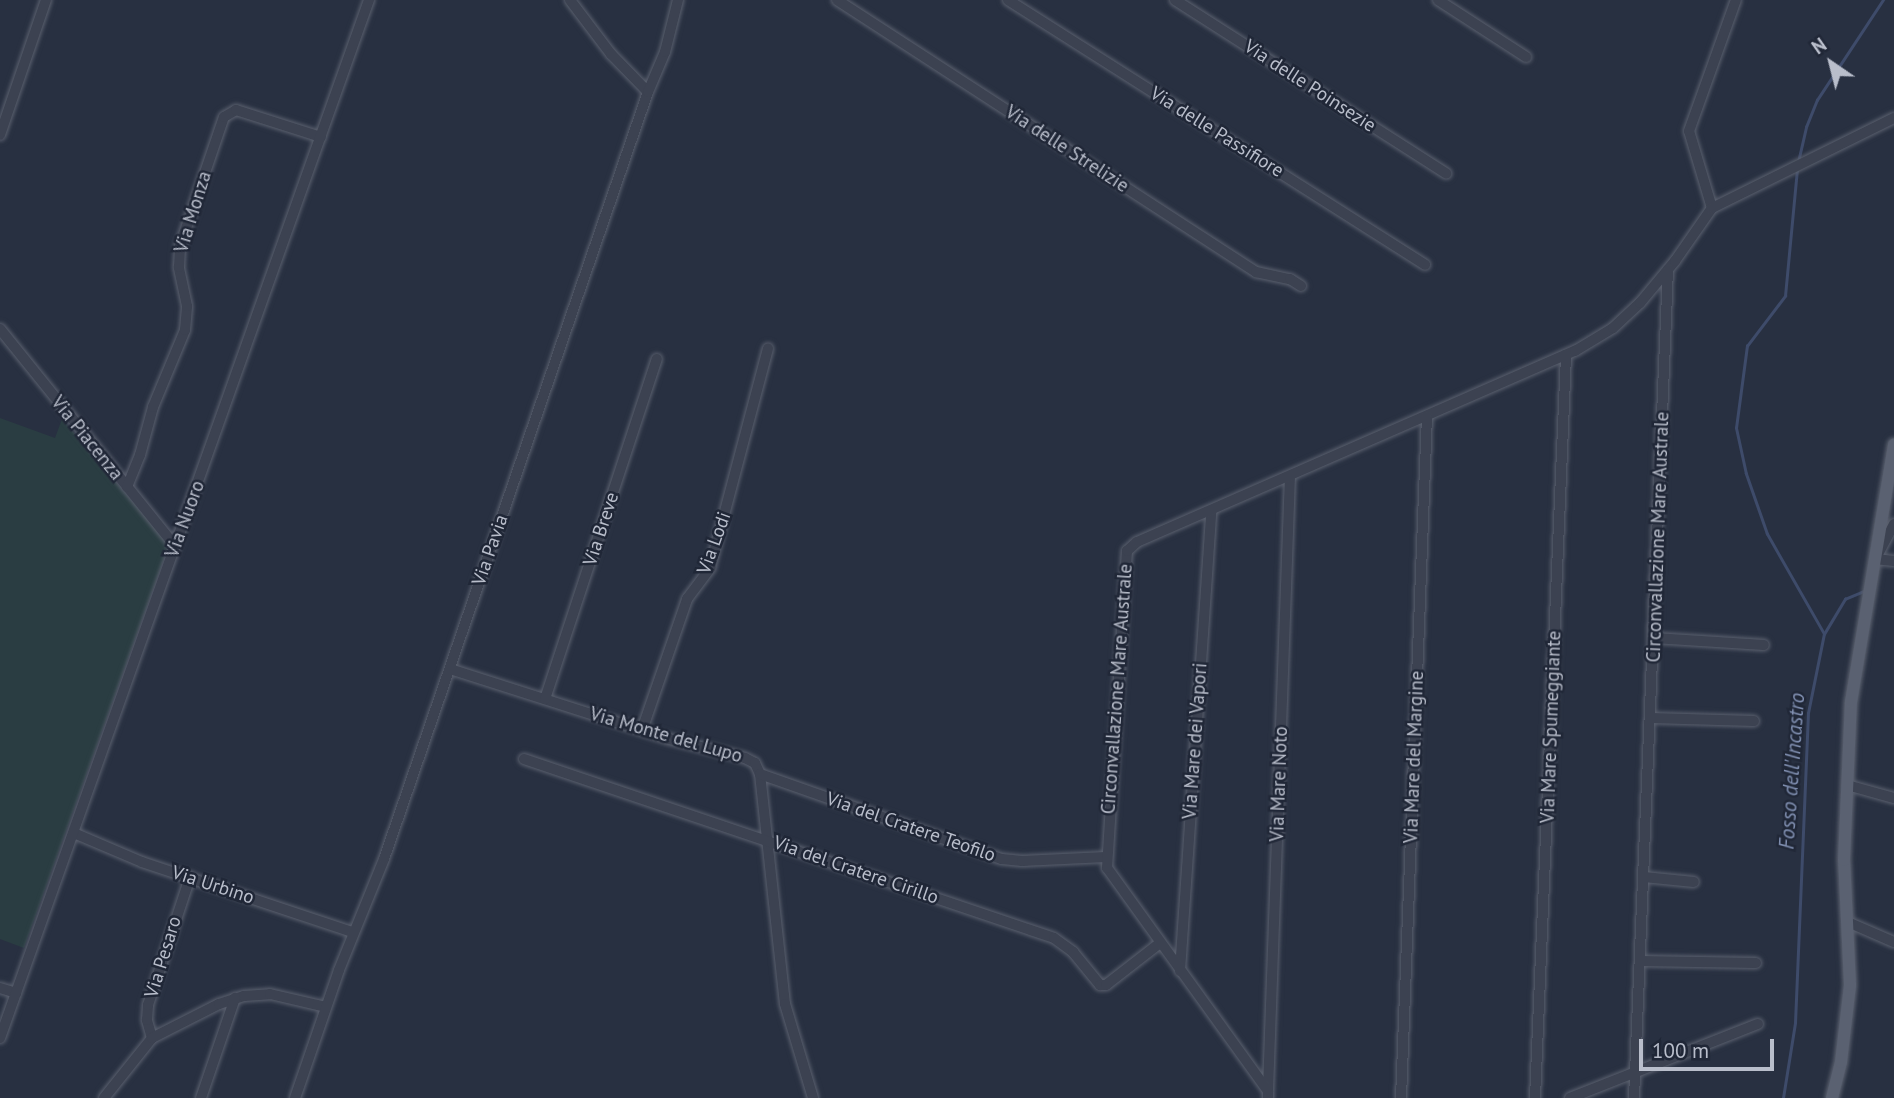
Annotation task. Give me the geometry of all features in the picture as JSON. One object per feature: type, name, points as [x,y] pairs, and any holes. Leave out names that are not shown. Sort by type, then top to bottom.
[{"type":"main road","points":[[1832,1098],[1849,1010],[1850,923],[1844,860],[1852,702],[1894,445]]},
{"type":"street","points":[[0,135],[46,0]]},
{"type":"street","name":"Via Nuoro","points":[[0,1038],[369,0]]},
{"type":"street","points":[[570,0],[618,62],[648,92]]},
{"type":"street","name":"Via Pavia","points":[[295,1098],[353,932],[384,859],[648,92],[663,59],[678,0]]},
{"type":"street","name":"Via delle Strelizie","points":[[837,0],[1256,272],[1286,277],[1301,286]]},
{"type":"street","name":"Via delle Passifiore","points":[[1008,0],[1425,265]]},
{"type":"street","name":"Via delle Poinsezie","points":[[1175,0],[1446,173]]},
{"type":"street","points":[[1438,0],[1526,57]]},
{"type":"street","points":[[1736,0],[1689,131],[1712,208],[1894,118]]},
{"type":"street","name":"Via Monza","points":[[127,486],[140,455],[153,407],[186,326],[187,306],[179,267],[180,246],[224,117],[236,110],[321,137]]},
{"type":"street","name":"Circonvallazione Mare Australe","points":[[1268,1094],[1112,877],[1106,857],[1125,554],[1135,543],[1566,355],[1625,318],[1668,270],[1712,208]]},
{"type":"street","name":"Circonvallazione Mare Australe","points":[[1634,1098],[1668,270]]},
{"type":"street","name":"Via Piacenza","points":[[0,329],[175,546]]},
{"type":"street","name":"Via Lodi","points":[[642,730],[687,599],[710,568],[768,349]]},
{"type":"street","name":"Via Mare Spumeggiante","points":[[1535,1098],[1566,355]]},
{"type":"street","name":"Via Breve","points":[[545,699],[657,359]]},
{"type":"street","name":"Via Mare del Margine","points":[[1401,1098],[1427,416]]},
{"type":"street","name":"Via Mare Noto","points":[[1268,1094],[1290,477]]},
{"type":"street","name":"Via Mare dei Vapori","points":[[1180,971],[1211,511]]},
{"type":"street","points":[[1894,524],[1875,559],[1894,561]]},
{"type":"street","points":[[1654,638],[1764,645]]},
{"type":"street","name":"Via Monte del Lupo","points":[[450,669],[642,730],[748,759],[755,764],[760,774],[785,1004],[813,1098]]},
{"type":"street","points":[[1651,718],[1754,721]]},
{"type":"street","name":"Via del Cratere Cirillo","points":[[524,759],[1057,939],[1073,952],[1100,985],[1106,985],[1160,943]]},
{"type":"street","name":"Via del Cratere Teofilo","points":[[760,774],[1002,859],[1022,861],[1106,857]]},
{"type":"street","points":[[1847,785],[1894,798]]},
{"type":"street","name":"Via Urbino","points":[[74,833],[142,862],[353,932]]},
{"type":"street","name":"Via Pesaro","points":[[152,1038],[147,1020],[148,1005],[190,877]]},
{"type":"street","points":[[1644,877],[1694,882]]},
{"type":"street","points":[[1850,923],[1894,942]]},
{"type":"street","points":[[1640,961],[1756,963]]},
{"type":"street","points":[[0,988],[16,993]]},
{"type":"street","points":[[104,1098],[152,1038],[235,998],[270,994],[326,1007]]},
{"type":"street","points":[[201,1098],[235,998]]},
{"type":"street","points":[[1570,1098],[1758,1024]]},
{"type":"green space","points":[[0,418],[55,438],[62,419],[169,545],[24,948],[0,939]]},
{"type":"waterway","name":"Fosso dell'Incastro","points":[[1798,162],[1806,127],[1817,100],[1883,0]]},
{"type":"waterway","name":"Fosso dell'Incastro","points":[[1783,1098],[1795,1023],[1808,713],[1824,634],[1767,534],[1746,474],[1736,428],[1747,346],[1785,296],[1797,169]]},
{"type":"waterway","points":[[1824,634],[1845,599],[1866,590]]}]
